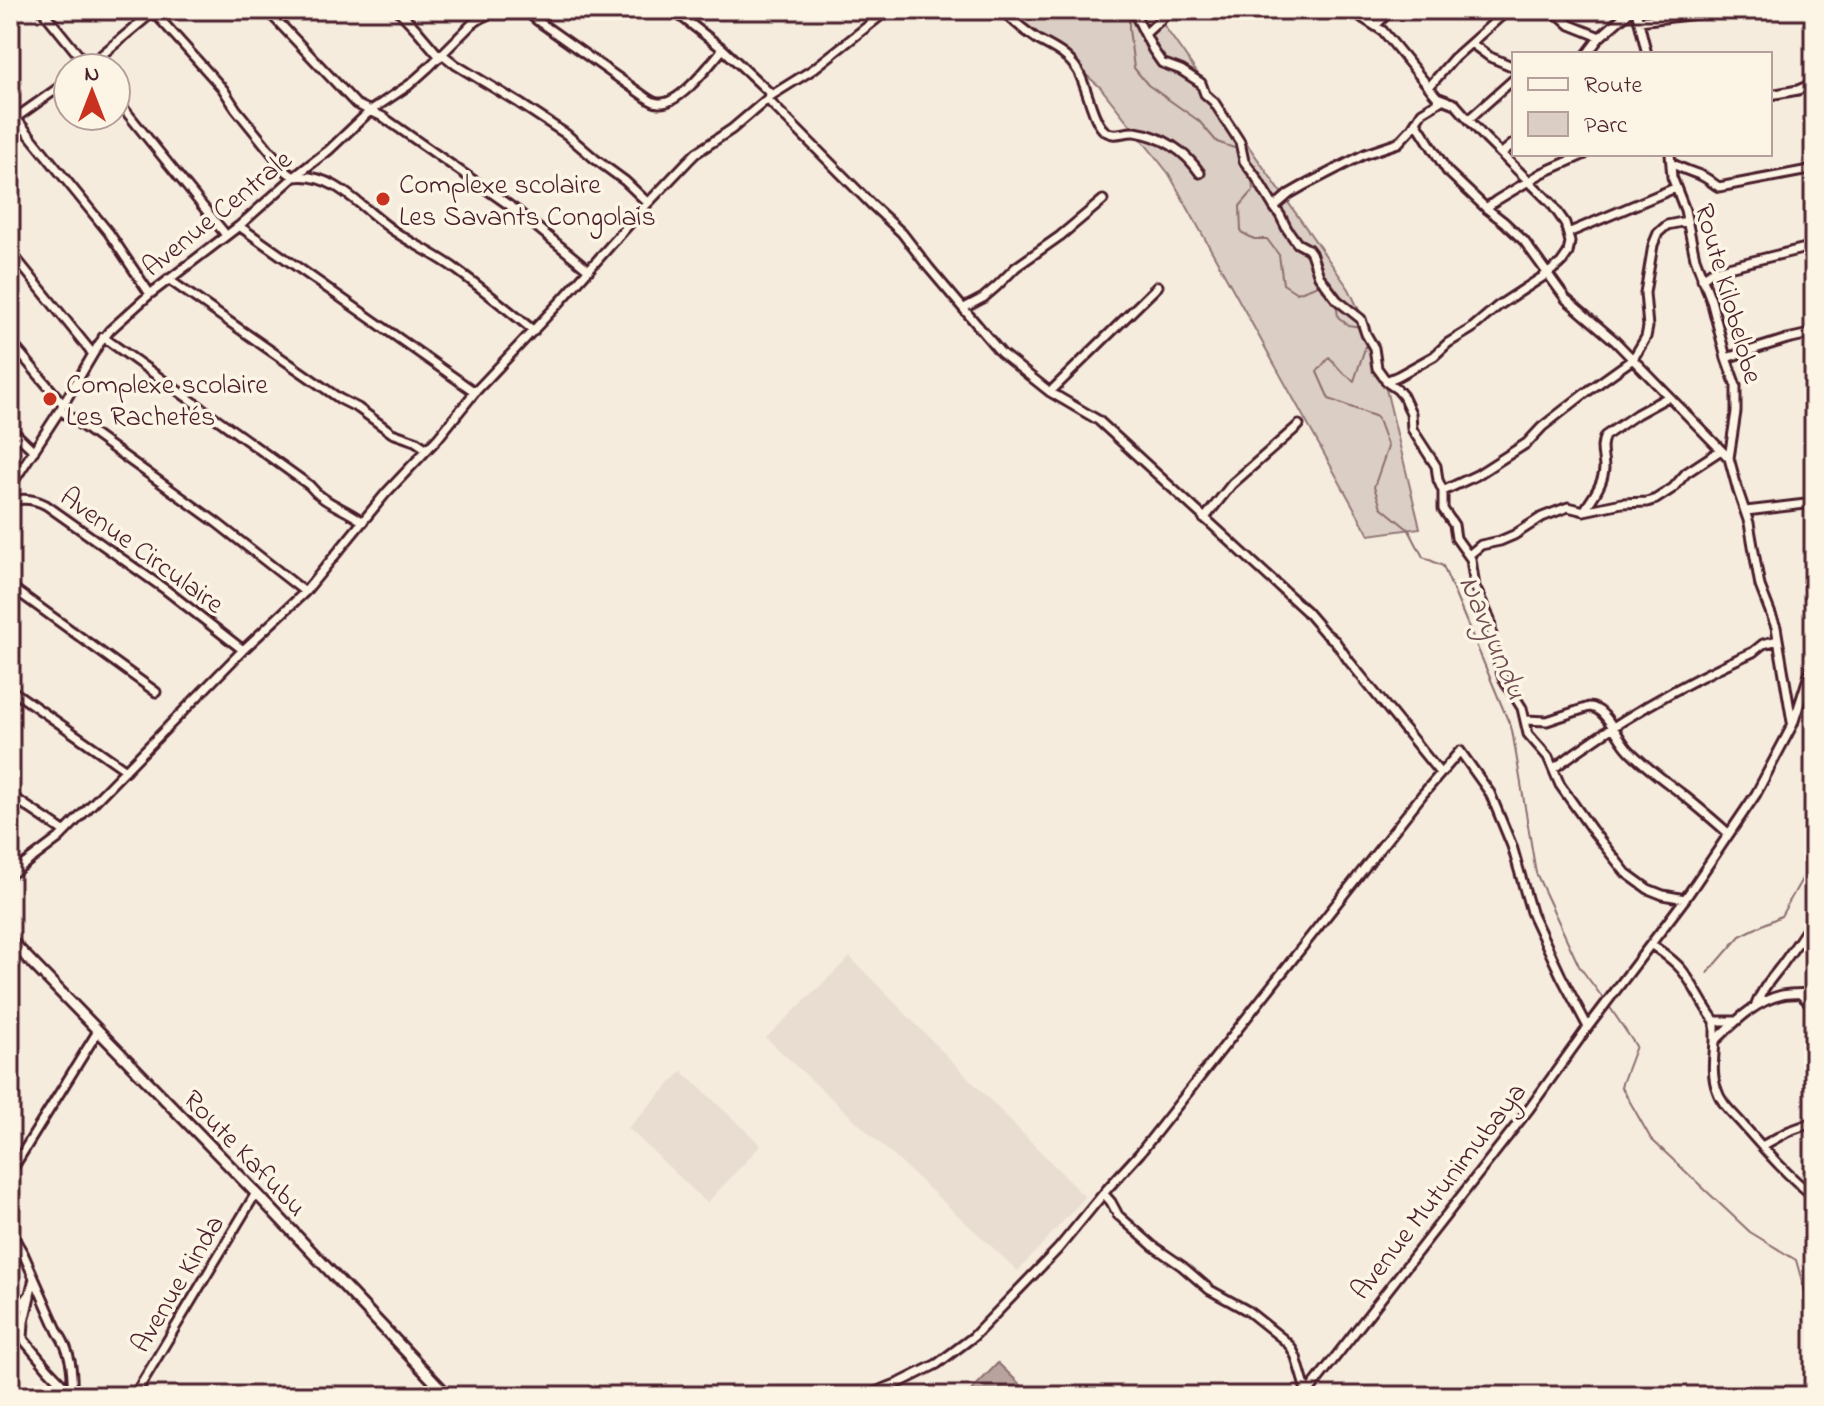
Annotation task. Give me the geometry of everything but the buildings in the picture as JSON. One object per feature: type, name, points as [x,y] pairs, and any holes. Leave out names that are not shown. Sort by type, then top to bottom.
[{"type":"main road","name":"Route Kafubu","points":[[10,940],[448,1396]]},
{"type":"street","points":[[42,10],[75,52]]},
{"type":"street","points":[[267,10],[356,104],[383,117],[516,210],[589,270]]},
{"type":"street","points":[[398,10],[441,56],[566,134],[648,203]]},
{"type":"street","name":"Avenue Centrale","points":[[10,487],[103,337],[168,279],[239,226],[329,150],[370,111],[409,85],[472,24],[493,10]]},
{"type":"street","points":[[525,10],[647,98],[661,104],[685,91],[723,49]]},
{"type":"street","points":[[673,10],[723,49],[902,233],[1001,353],[1050,392],[1098,420],[1264,571],[1335,641],[1440,773]]},
{"type":"street","points":[[10,875],[59,838],[243,650],[305,592],[475,392],[696,153],[732,129],[770,97],[812,70],[888,10]]},
{"type":"street","points":[[1002,10],[1028,33],[1059,51],[1077,68],[1097,122],[1104,131],[1113,135],[1135,132],[1165,142],[1187,157],[1200,173]]},
{"type":"street","points":[[1133,10],[1162,63],[1199,79],[1205,94],[1214,102],[1240,142],[1244,161],[1287,229],[1297,243],[1311,253],[1322,281],[1337,300],[1361,319],[1374,348],[1377,368],[1403,396],[1411,413],[1412,429],[1433,459],[1443,491],[1443,509],[1454,525],[1456,538],[1469,555],[1475,587],[1490,619],[1493,645],[1503,678],[1517,698],[1528,734],[1548,757],[1560,785],[1626,873],[1648,889],[1685,899]]},
{"type":"street","points":[[1145,34],[1171,10]]},
{"type":"street","points":[[1350,10],[1383,31],[1429,87],[1442,100],[1455,104],[1558,211],[1570,242],[1568,253],[1561,263],[1547,274],[1498,306],[1434,356],[1386,381]]},
{"type":"street","points":[[1376,25],[1391,10]]},
{"type":"street","points":[[1429,87],[1454,58],[1508,10]]},
{"type":"street","points":[[1544,10],[1600,37]]},
{"type":"street","points":[[1589,52],[1600,37],[1634,10],[1647,52]]},
{"type":"street","points":[[1639,21],[1730,10]]},
{"type":"street","points":[[106,52],[152,11],[207,71],[283,169],[294,177],[310,177],[341,190],[393,230],[458,270],[534,331]]},
{"type":"street","points":[[1471,43],[1490,57],[1512,66]]},
{"type":"street","points":[[1469,119],[1512,81]]},
{"type":"street","points":[[1772,95],[1798,90],[1814,83]]},
{"type":"street","points":[[52,91],[12,117],[109,233],[150,294]]},
{"type":"street","points":[[1274,207],[1289,194],[1356,159],[1394,146],[1422,112],[1442,100]]},
{"type":"street","points":[[132,119],[226,235]]},
{"type":"street","points":[[1416,122],[1447,171],[1524,241],[1566,299],[1615,341],[1729,458]]},
{"type":"street","points":[[1502,153],[1512,145]]},
{"type":"street","points":[[1486,208],[1560,163],[1579,156]]},
{"type":"street","name":"Route Kilobelobe","points":[[1670,156],[1675,188],[1682,201],[1695,258],[1711,300],[1736,386],[1729,458],[1746,511],[1760,586],[1776,627],[1793,724]]},
{"type":"street","points":[[1671,163],[1705,177],[1719,187],[1814,169]]},
{"type":"street","points":[[1568,233],[1675,188]]},
{"type":"street","points":[[964,308],[983,298],[1016,267],[1103,200]]},
{"type":"street","points":[[1443,491],[1477,475],[1532,440],[1542,427],[1633,359],[1646,337],[1648,327],[1645,293],[1653,245],[1658,233],[1667,225],[1687,221]]},
{"type":"street","points":[[239,226],[475,392]]},
{"type":"street","points":[[1702,279],[1712,271],[1814,246]]},
{"type":"street","points":[[10,251],[93,354]]},
{"type":"street","points":[[168,279],[340,399],[392,433],[427,449]]},
{"type":"street","points":[[1050,392],[1158,286]]},
{"type":"street","points":[[1726,358],[1814,333]]},
{"type":"street","points":[[103,337],[309,485],[327,503],[363,522]]},
{"type":"street","points":[[10,341],[61,407],[305,592]]},
{"type":"street","points":[[1584,511],[1604,473],[1602,446],[1605,436],[1668,397]]},
{"type":"street","points":[[1204,519],[1232,484],[1299,425]]},
{"type":"street","points":[[10,428],[34,451]]},
{"type":"street","points":[[1469,555],[1481,545],[1514,535],[1555,511],[1568,507],[1584,511],[1656,499],[1673,488],[1686,473],[1721,450]]},
{"type":"street","name":"Avenue Circulaire","points":[[10,501],[26,499],[46,505],[166,590],[243,650]]},
{"type":"street","points":[[1746,511],[1814,503]]},
{"type":"street","points":[[10,586],[156,692]]},
{"type":"street","points":[[1553,769],[1612,728],[1675,691],[1763,644],[1778,640]]},
{"type":"street","name":"Avenue Mutunimubaya","points":[[1306,1395],[1513,1129],[1685,899],[1756,794],[1793,724],[1814,659]]},
{"type":"street","points":[[10,689],[126,770]]},
{"type":"street","points":[[1525,720],[1547,721],[1596,707],[1603,712],[1629,750],[1729,834]]},
{"type":"street","points":[[865,1396],[937,1364],[973,1337],[1058,1249],[1140,1153],[1460,751],[1490,793],[1512,846],[1531,912],[1588,1027]]},
{"type":"street","points":[[10,795],[65,832]]},
{"type":"street","points":[[1755,1007],[1766,983],[1814,917]]},
{"type":"street","points":[[1652,945],[1683,971],[1715,1021],[1714,1081],[1718,1095],[1762,1146],[1814,1196]]},
{"type":"street","points":[[1715,1041],[1755,1007],[1774,998],[1814,993]]},
{"type":"street","points":[[1800,994],[1814,1007]]},
{"type":"street","points":[[1715,1021],[1736,1021]]},
{"type":"street","points":[[10,1173],[98,1031]]},
{"type":"street","points":[[1762,1146],[1814,1122]]},
{"type":"street","name":"Avenue Kinda","points":[[134,1396],[256,1193]]},
{"type":"street","points":[[1104,1194],[1118,1215],[1153,1246],[1210,1290],[1248,1311],[1283,1339],[1296,1357],[1306,1395]]},
{"type":"street","points":[[10,1231],[69,1355],[73,1395]]},
{"type":"street","points":[[23,1339],[34,1278]]},
{"type":"street","points":[[30,1294],[12,1319],[10,1331],[23,1339],[73,1395]]},
{"type":"street","points":[[10,1306],[24,1302]]},
{"type":"shaded area","points":[[850,957],[1085,1197],[1018,1271],[766,1038]]},
{"type":"shaded area","points":[[682,1071],[761,1145],[707,1203],[628,1128]]},
{"type":"shaded area","points":[[998,1363],[1032,1396],[966,1396]]},
{"type":"green space","points":[[1003,10],[1153,10],[1349,289],[1375,344],[1420,528],[1369,535],[1169,174],[1100,87],[1034,30]]},
{"type":"waterway","name":"Navyundu","points":[[1129,10],[1134,68],[1148,85],[1199,121],[1217,142],[1240,150]]},
{"type":"waterway","name":"Navyundu","points":[[1252,176],[1253,191],[1240,206],[1241,232],[1254,239],[1267,239],[1279,255],[1283,284],[1297,293],[1321,284]]},
{"type":"waterway","name":"Navyundu","points":[[1336,301],[1338,317],[1348,325],[1361,327]]},
{"type":"waterway","name":"Navyundu","points":[[1365,339],[1366,345],[1354,381],[1329,357],[1317,372],[1329,399],[1377,417],[1388,447],[1374,487],[1381,507],[1409,530],[1423,557],[1443,566],[1512,730],[1536,873],[1579,966],[1605,1001]]},
{"type":"waterway","points":[[1708,973],[1740,936],[1781,916],[1802,879],[1807,814],[1814,801]]},
{"type":"waterway","name":"Navyundu","points":[[1609,1006],[1636,1046],[1621,1086],[1651,1139],[1750,1232],[1796,1260],[1814,1315]]},
{"type":"place","name":"Complexe scolaire Les Savants Congolais","points":[[383,199]]},
{"type":"place","name":"Complexe scolaire Les Rachetés","points":[[50,399]]}]
